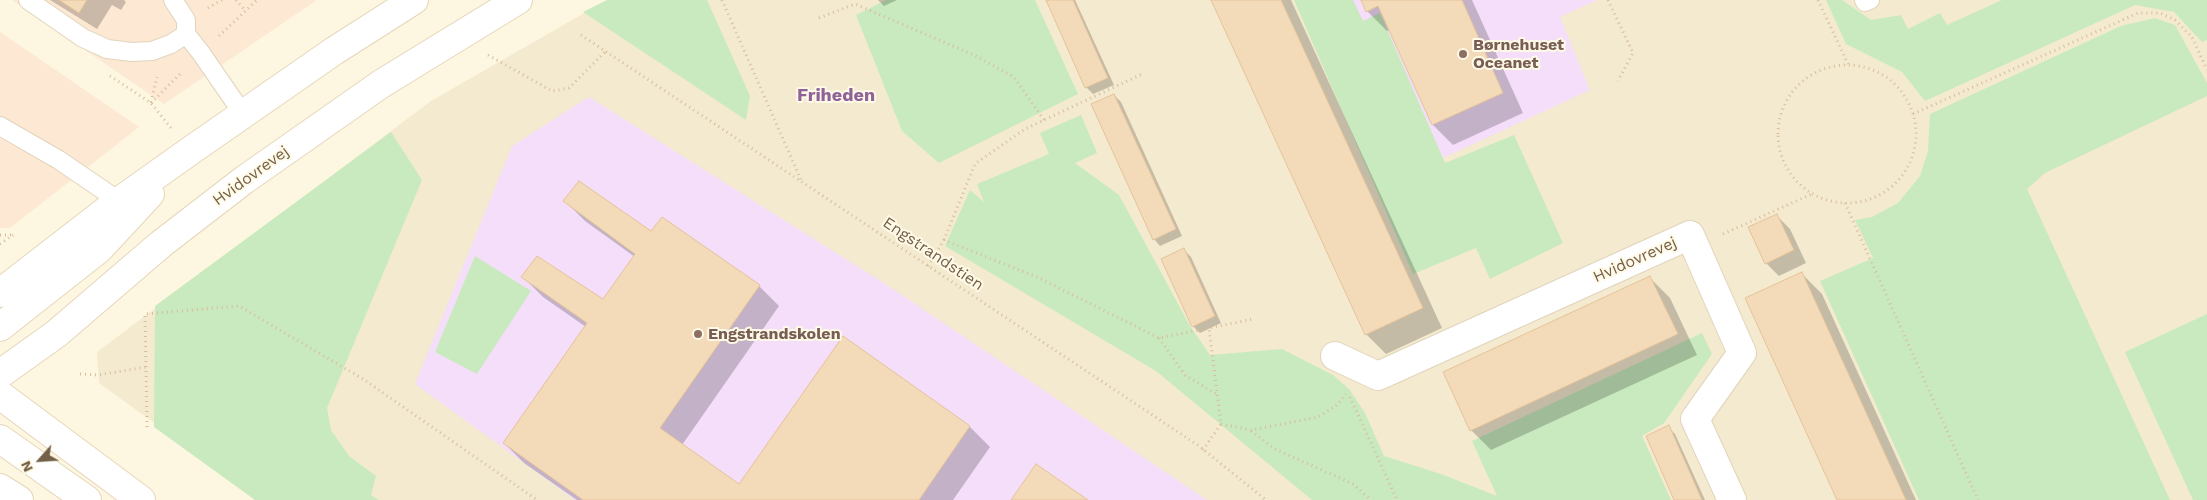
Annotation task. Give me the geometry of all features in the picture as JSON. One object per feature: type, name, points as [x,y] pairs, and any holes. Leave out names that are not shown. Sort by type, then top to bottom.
[{"type":"street","points":[[0,293],[119,201],[334,51],[414,0]]},
{"type":"street","name":"Hvidovrevej","points":[[0,374],[56,334],[161,244],[244,180],[381,84],[518,0]]},
{"type":"street","points":[[0,327],[99,249],[190,151]]},
{"type":"street","name":"Hvidovrevej","points":[[1335,356],[1378,376],[1690,235],[1742,353],[1695,419],[1732,500]]},
{"type":"street","points":[[0,395],[141,500]]},
{"type":"street","points":[[0,439],[87,500]]},
{"type":"street","points":[[0,488],[19,500]]},
{"type":"lane","points":[[28,0],[83,38],[107,49],[132,52],[152,51],[171,44],[186,27]]},
{"type":"lane","points":[[163,0],[186,27]]},
{"type":"lane","points":[[173,0],[201,53],[243,114]]},
{"type":"lane","points":[[1864,0],[1866,2],[1870,0]]},
{"type":"lane","points":[[0,126],[59,160],[119,201]]},
{"type":"path","points":[[236,0],[245,10],[257,0]]},
{"type":"path","points":[[722,0],[801,181]]},
{"type":"path","points":[[1608,0],[1632,54],[1618,81]]},
{"type":"path","points":[[1818,0],[1848,64]]},
{"type":"path","points":[[819,18],[855,4],[974,55],[1014,77],[1044,120]]},
{"type":"path","points":[[1913,114],[2138,13],[2160,13],[2175,20],[2192,38],[2207,70]]},
{"type":"path","name":"Engstrandstien","points":[[581,35],[1203,450],[1266,500]]},
{"type":"path","points":[[455,37],[552,91],[569,88],[606,51]]},
{"type":"path","points":[[1848,64],[1862,66],[1889,78],[1903,94],[1913,114],[1916,128],[1912,157],[1906,170],[1886,191],[1860,202],[1845,203],[1822,199],[1799,184],[1788,171],[1781,156],[1778,140],[1780,115],[1791,93],[1802,81],[1815,72],[1831,66],[1848,64]]},
{"type":"path","points":[[928,266],[944,240],[975,164],[1025,129],[1142,74]]},
{"type":"path","points":[[1695,247],[1812,194]]},
{"type":"path","points":[[1845,203],[1978,500]]},
{"type":"path","points":[[0,235],[13,235],[0,244]]},
{"type":"path","points":[[944,240],[1037,277],[1159,338],[1185,375],[1217,394]]},
{"type":"path","points":[[147,427],[145,314],[239,306],[362,379],[537,500]]},
{"type":"path","points":[[1159,338],[1254,320]]},
{"type":"path","points":[[1203,450],[1221,424],[1209,328]]},
{"type":"path","points":[[80,374],[98,375],[146,367]]},
{"type":"path","points":[[1221,424],[1251,430],[1318,417],[1337,405],[1348,392],[1397,500]]},
{"type":"path","points":[[1251,430],[1275,449],[1353,484],[1372,500]]},
{"type":"shaded area","points":[[12,0],[317,0],[164,104]]},
{"type":"shaded area","points":[[607,0],[2207,0],[2207,500],[261,500],[99,383],[97,352],[431,101]]},
{"type":"shaded area","name":"Børnehuset Oceanet","points":[[1325,0],[1597,0],[1560,17],[1590,90],[1443,158],[1427,122]]},
{"type":"shaded area","points":[[0,32],[139,127],[10,228],[0,228]]},
{"type":"shaded area","name":"Engstrandskolen","points":[[589,97],[887,285],[1207,500],[575,500],[415,384],[512,146]]},
{"type":"green space","points":[[607,0],[707,0],[750,96],[746,120],[583,12]]},
{"type":"green space","points":[[886,0],[1035,0],[1078,94],[939,163],[902,131],[856,15]]},
{"type":"green space","points":[[1294,0],[1353,0],[1363,21],[1380,13],[1445,163],[1514,135],[1563,243],[1490,279],[1476,248],[1413,274]]},
{"type":"green space","points":[[1826,0],[1842,0],[1871,20],[1901,15],[1908,29],[1940,13],[1947,25],[2002,0],[2207,0],[2207,40],[2202,42],[2174,12],[2135,5],[1925,101],[1902,72],[1846,44]]},
{"type":"green space","points":[[2155,18],[2175,25],[2207,83],[2207,96],[2045,173],[2027,189],[2170,500],[1919,500],[1820,281],[1873,258],[1855,220],[1872,217],[1898,203],[1920,176],[1928,151],[1930,114],[2121,26]]},
{"type":"green space","points":[[1081,115],[1097,153],[1075,163],[1119,195],[1190,326],[1210,355],[1282,349],[1333,375],[1349,389],[1365,413],[1384,456],[1441,474],[1497,496],[1472,441],[1702,333],[1712,354],[1664,423],[1642,436],[1671,500],[1312,500],[1156,371],[945,246],[970,190],[984,202],[977,184],[1049,154],[1040,133]]},
{"type":"green space","points":[[391,132],[422,180],[327,408],[331,430],[349,456],[376,476],[371,495],[379,500],[255,500],[154,427],[155,306]]},
{"type":"green space","points":[[475,256],[531,291],[477,374],[435,352]]},
{"type":"green space","points":[[2207,314],[2207,500],[2193,500],[2125,352]]},
{"type":"building","points":[[59,0],[87,0],[79,13]]},
{"type":"building","points":[[1046,0],[1073,0],[1108,78],[1085,88]]},
{"type":"building","points":[[1211,0],[1281,0],[1423,308],[1365,335]]},
{"type":"building","points":[[1361,0],[1462,0],[1503,93],[1432,125],[1378,6],[1366,12]]},
{"type":"building","points":[[1114,94],[1176,229],[1153,240],[1091,104]]},
{"type":"building","points":[[579,181],[651,231],[662,217],[760,285],[660,428],[739,484],[843,336],[970,426],[919,500],[583,500],[503,443],[587,323],[521,277],[537,256],[603,299],[635,254],[563,201]]},
{"type":"building","points":[[1777,214],[1794,250],[1765,264],[1748,227]]},
{"type":"building","points":[[1184,248],[1215,316],[1192,327],[1161,259]]},
{"type":"building","points":[[1802,272],[1906,500],[1837,500],[1745,298]]},
{"type":"building","points":[[1650,276],[1678,334],[1470,431],[1443,372]]},
{"type":"building","points":[[1669,425],[1702,500],[1674,500],[1646,436]]},
{"type":"building","points":[[1036,464],[1088,500],[1011,500]]},
{"type":"place","name":"Børnehuset Oceanet","points":[[1463,54]]},
{"type":"place","name":"Engstrandskolen","points":[[698,334]]},
{"type":"district","name":"Friheden","points":[[836,96]]}]
